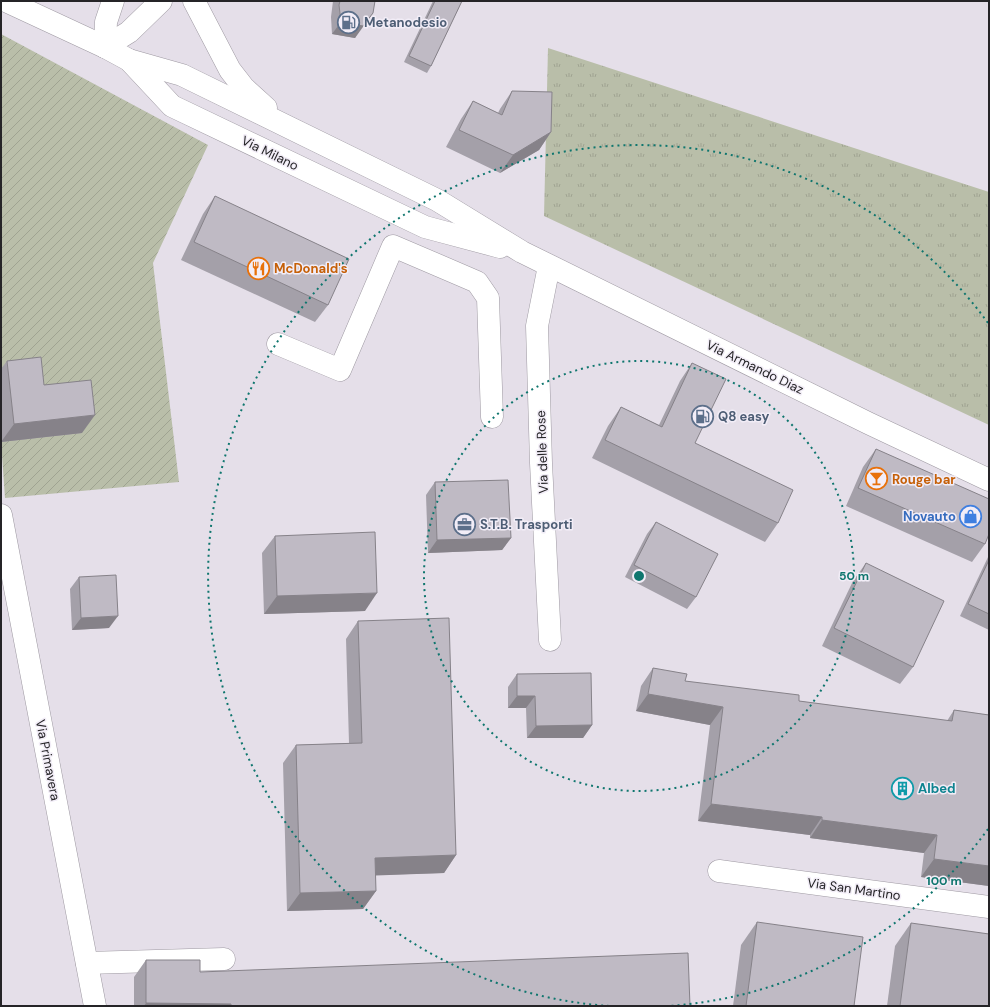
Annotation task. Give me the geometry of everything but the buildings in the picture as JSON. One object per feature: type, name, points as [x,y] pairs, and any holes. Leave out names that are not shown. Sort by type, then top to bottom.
[{"type":"main road","name":"Via Milano","points":[[6,1],[105,47],[129,60],[182,75],[438,200]]},
{"type":"main road","points":[[105,47],[106,22],[113,1]]},
{"type":"main road","points":[[105,47],[129,32],[161,1]]},
{"type":"main road","points":[[194,1],[230,70],[244,88],[285,125]]},
{"type":"main road","name":"Via Milano","points":[[129,60],[172,106],[425,227]]},
{"type":"main road","name":"Via Armando Diaz","points":[[438,200],[522,252],[549,266],[868,423],[989,480]]},
{"type":"main road","name":"Via Armando Diaz","points":[[425,227],[522,252]]},
{"type":"main road","points":[[278,344],[340,370],[393,246],[477,282],[488,298],[492,417]]},
{"type":"main road","name":"Via delle Rose","points":[[549,266],[537,326],[541,463],[550,640]]},
{"type":"main road","name":"Via Primavera","points":[[1,515],[95,1006]]},
{"type":"main road","name":"Via San Martino","points":[[719,871],[989,907]]},
{"type":"main road","points":[[87,963],[224,959]]},
{"type":"green space","points":[[1,34],[208,145],[153,263],[179,482],[5,498],[1,441]]},
{"type":"green space","points":[[548,48],[989,192],[989,425],[544,216]]},
{"type":"place","name":"Metanodesio","points":[[348,22]]},
{"type":"place","name":"McDonald's","points":[[259,268]]},
{"type":"place","name":"Q8 easy","points":[[702,416]]},
{"type":"place","name":"Rouge bar","points":[[877,479]]},
{"type":"place","name":"Novauto","points":[[971,516]]},
{"type":"place","name":"S.T.B. Trasporti","points":[[465,524]]},
{"type":"place","name":"Albed","points":[[903,788]]}]
